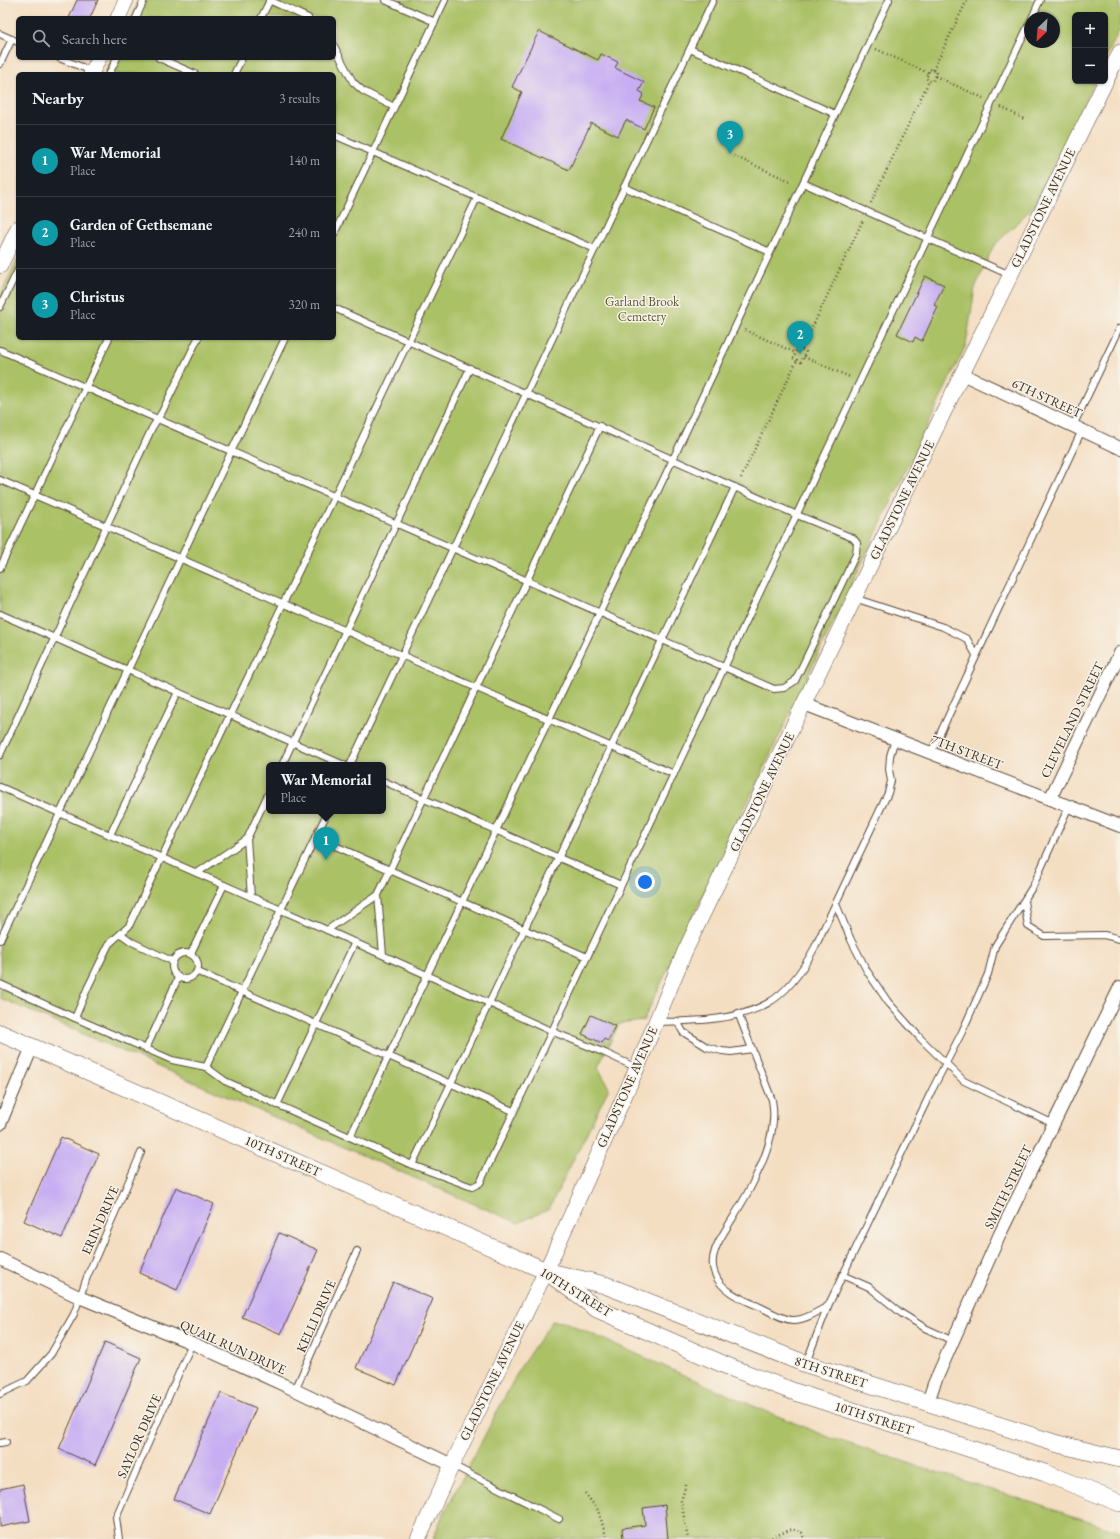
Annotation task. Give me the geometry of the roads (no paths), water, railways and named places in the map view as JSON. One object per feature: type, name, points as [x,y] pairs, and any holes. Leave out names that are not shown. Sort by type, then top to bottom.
[{"type":"main road","name":"10TH STREET","points":[[0,1033],[546,1271],[597,1309],[732,1368],[792,1391],[1045,1473],[1120,1504]]},
{"type":"main road","name":"8TH STREET","points":[[546,1271],[605,1285],[806,1364],[1058,1444],[1120,1459]]},
{"type":"street","points":[[119,16],[126,0]]},
{"type":"street","name":"GLADSTONE AVENUE","points":[[418,1539],[452,1465],[546,1271],[637,1068],[685,951],[962,374],[1120,52]]},
{"type":"street","points":[[0,266],[4,250],[16,231]]},
{"type":"street","name":"6TH STREET","points":[[962,374],[1120,448]]},
{"type":"street","name":"CLEVELAND STREET","points":[[1050,799],[1120,653]]},
{"type":"street","name":"7TH STREET","points":[[804,704],[1120,826]]},
{"type":"street","name":"SMITH STREET","points":[[928,1402],[934,1384],[1000,1234],[1120,987]]},
{"type":"street","points":[[0,1124],[32,1047]]},
{"type":"street","name":"QUAIL RUN DRIVE","points":[[0,1259],[79,1297],[192,1343],[295,1390],[452,1465]]},
{"type":"lane","points":[[137,16],[144,0]]},
{"type":"lane","points":[[262,16],[270,0],[304,16]]},
{"type":"lane","points":[[385,0],[435,22]]},
{"type":"lane","points":[[336,230],[445,0]]},
{"type":"lane","points":[[351,762],[713,0]]},
{"type":"lane","points":[[350,1137],[673,459],[889,0]]},
{"type":"lane","points":[[1035,12],[1040,0]]},
{"type":"lane","points":[[0,34],[15,40],[0,64]]},
{"type":"lane","points":[[0,984],[172,1060],[206,1067],[224,1081],[412,1165],[472,1188],[480,1182],[1024,35]]},
{"type":"lane","points":[[690,49],[835,114]]},
{"type":"lane","points":[[336,50],[353,82],[358,87],[394,107]]},
{"type":"lane","points":[[66,60],[94,68]]},
{"type":"lane","points":[[110,72],[116,60]]},
{"type":"lane","points":[[164,60],[191,72]]},
{"type":"lane","points":[[235,72],[241,60]]},
{"type":"lane","points":[[336,136],[595,249]]},
{"type":"lane","points":[[802,185],[1010,276]]},
{"type":"lane","points":[[624,187],[770,252]]},
{"type":"lane","points":[[75,1018],[109,944],[129,926],[477,198]]},
{"type":"lane","points":[[0,307],[16,274]]},
{"type":"lane","points":[[0,350],[774,689],[784,688],[795,681],[856,554],[857,543],[853,538],[797,515],[409,340],[336,309]]},
{"type":"lane","points":[[931,753],[1077,428],[1120,328]]},
{"type":"lane","points":[[0,568],[108,340]]},
{"type":"lane","points":[[0,755],[107,526],[197,340]]},
{"type":"lane","points":[[0,940],[284,340]]},
{"type":"lane","points":[[283,762],[470,368]]},
{"type":"lane","points":[[383,955],[378,895],[600,426]]},
{"type":"lane","points":[[0,480],[674,774]]},
{"type":"lane","points":[[412,1165],[735,487]]},
{"type":"lane","points":[[854,598],[943,627],[967,639],[976,655]]},
{"type":"lane","points":[[0,614],[337,762]]},
{"type":"lane","points":[[110,835],[178,692]]},
{"type":"lane","points":[[656,1022],[693,1021],[730,1016],[759,1007],[770,1002],[788,986],[807,964],[888,793],[891,781],[889,769],[890,756],[895,739]]},
{"type":"lane","points":[[386,782],[621,885]]},
{"type":"lane","points":[[0,787],[355,942],[551,1031],[637,1068]]},
{"type":"lane","points":[[251,897],[247,839],[266,798]]},
{"type":"lane","points":[[806,1364],[828,1306],[842,1275],[962,1032],[988,974],[996,946],[1033,886],[1069,806]]},
{"type":"lane","points":[[206,1067],[327,814]]},
{"type":"lane","points":[[316,837],[587,956]]},
{"type":"lane","points":[[198,873],[247,839]]},
{"type":"lane","points":[[191,953],[224,885]]},
{"type":"lane","points":[[327,930],[378,895]]},
{"type":"lane","points":[[1024,900],[1028,926],[1044,936],[1104,935],[1120,939]]},
{"type":"lane","points":[[836,904],[851,940],[867,971],[888,1002],[921,1039],[964,1081],[1054,1124]]},
{"type":"lane","points":[[121,934],[132,942],[172,961]]},
{"type":"lane","points":[[277,1105],[355,942]]},
{"type":"lane","points":[[180,953],[191,953],[199,961],[198,972],[190,980],[178,978],[172,971],[172,961],[180,953]]},
{"type":"lane","points":[[198,972],[513,1111]]},
{"type":"lane","points":[[146,1048],[178,978]]},
{"type":"lane","points":[[738,1014],[772,1100],[774,1111],[772,1134],[756,1176],[722,1234],[715,1251],[713,1262],[714,1274],[722,1286],[741,1299],[794,1321],[807,1317],[828,1306]]},
{"type":"lane","points":[[677,1021],[683,1032],[706,1047],[722,1052],[752,1049]]},
{"type":"lane","name":"ERIN DRIVE","points":[[0,1394],[27,1381],[51,1354],[74,1314],[87,1277],[141,1153]]},
{"type":"lane","name":"KELLI DRIVE","points":[[295,1390],[357,1251]]},
{"type":"lane","points":[[842,1275],[869,1287],[901,1313],[925,1328],[953,1341]]},
{"type":"lane","name":"SAYLOR DRIVE","points":[[119,1539],[116,1517],[192,1343]]},
{"type":"lane","points":[[452,1465],[559,1519]]},
{"type":"place","name":"Christus","points":[[730,154]]},
{"type":"place","name":"Garden of Gethsemane","points":[[800,354]]},
{"type":"place","name":"War Memorial","points":[[326,860]]},
{"type":"park label","name":"Garland Brook Cemetery","points":[[642,308]]}]
